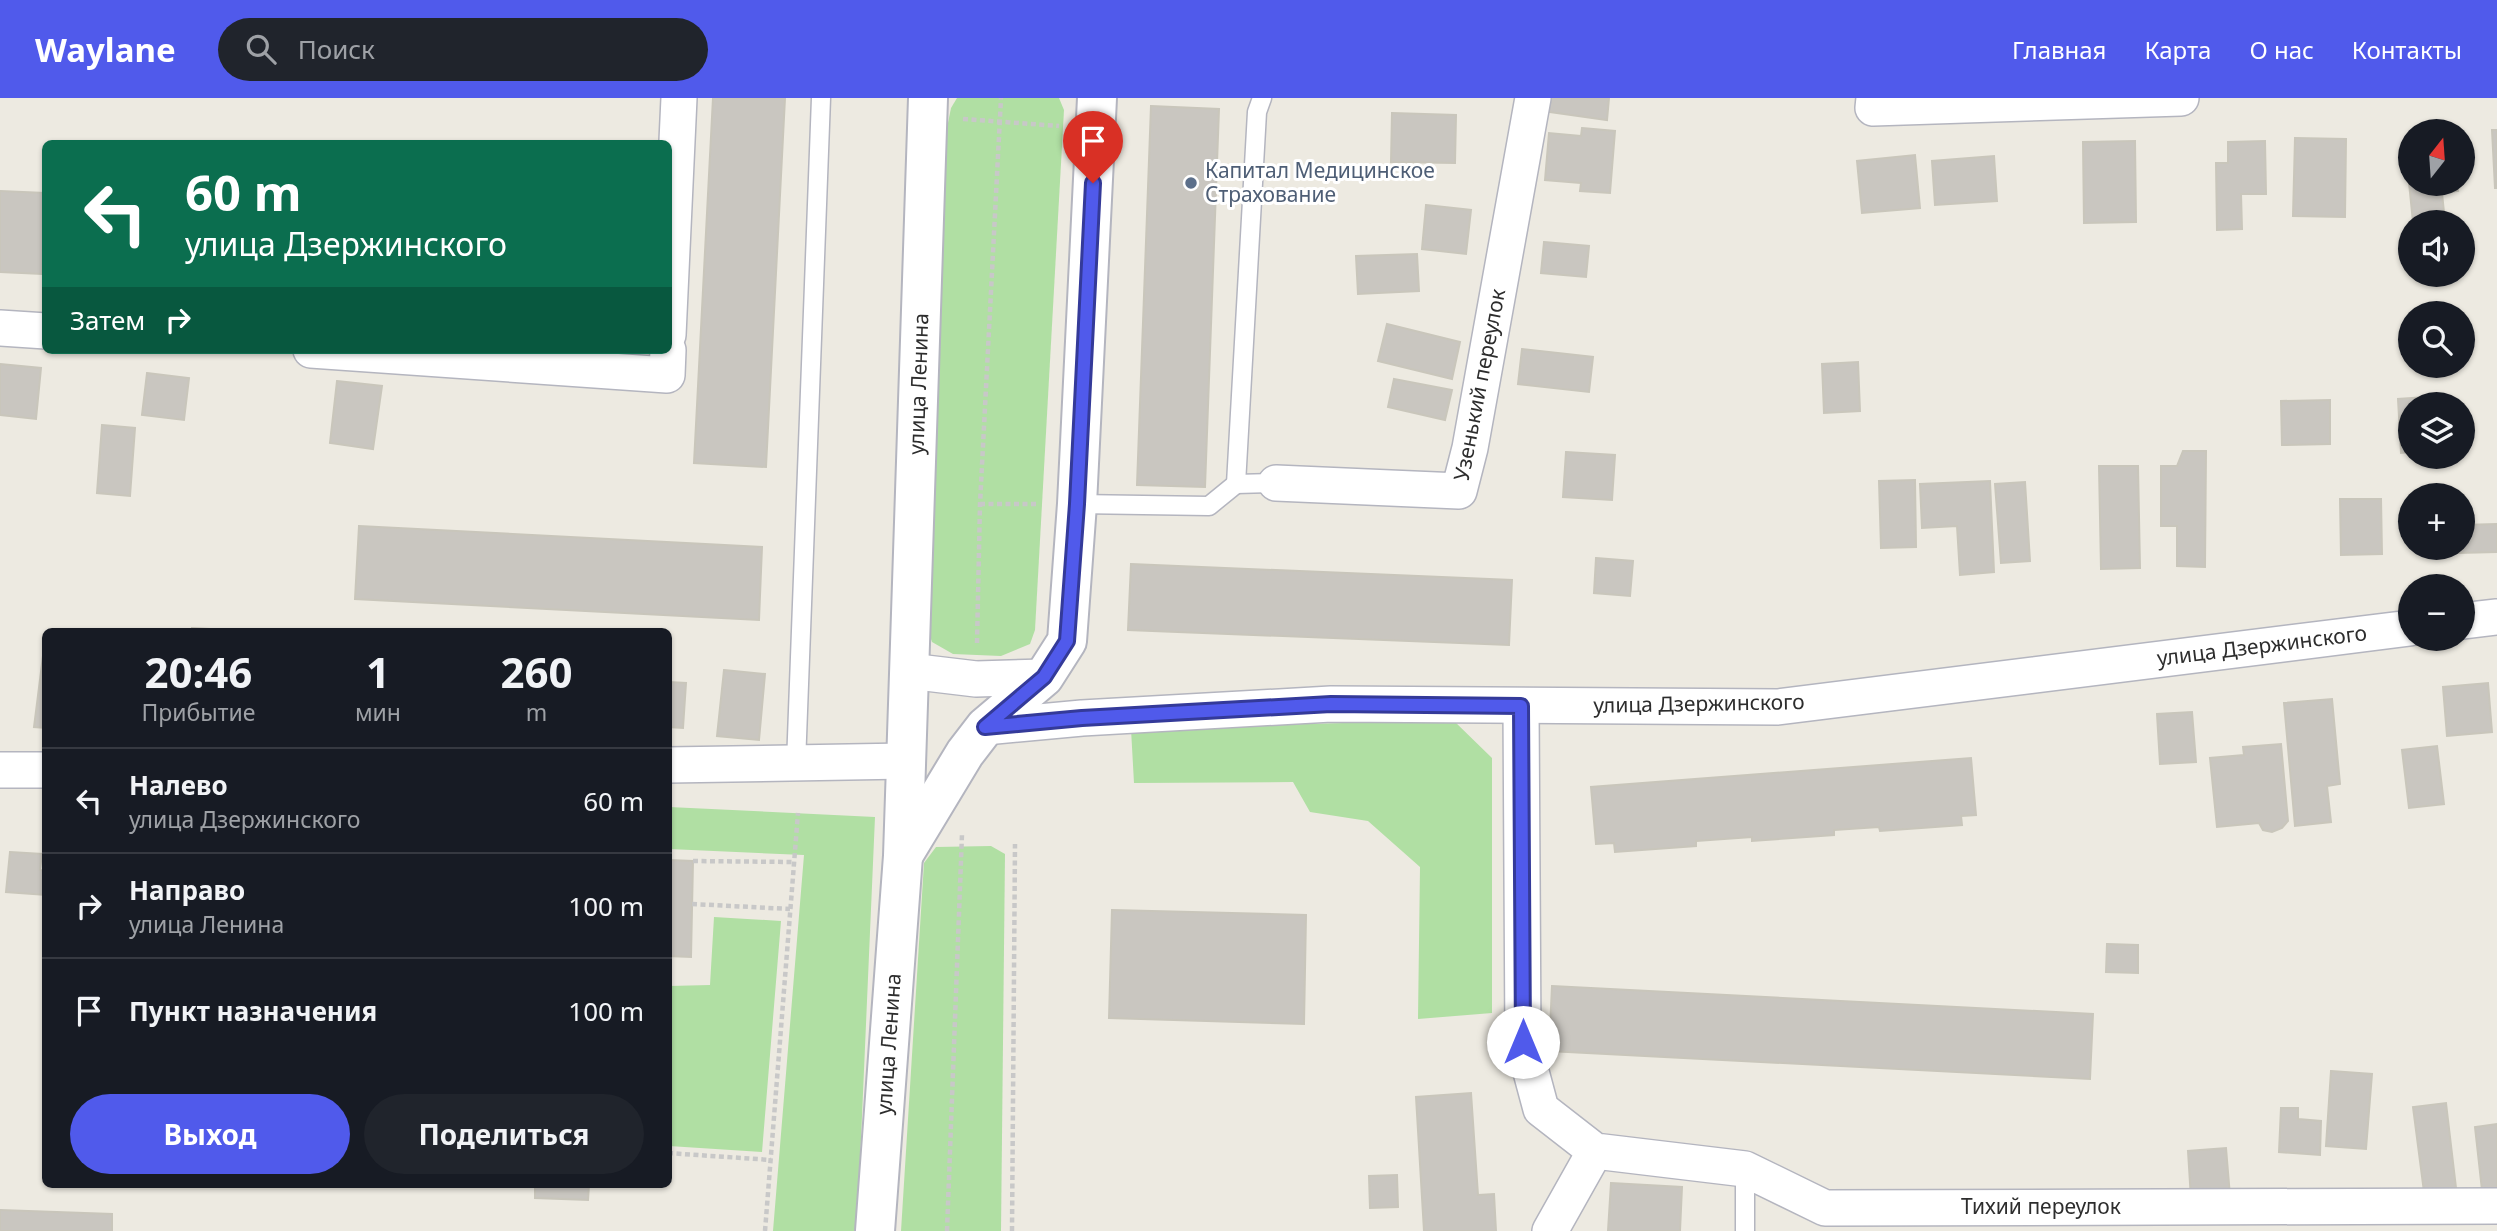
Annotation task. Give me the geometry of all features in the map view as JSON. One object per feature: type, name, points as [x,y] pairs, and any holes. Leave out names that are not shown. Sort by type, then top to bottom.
[{"type":"main road","name":"улица Ленина","points":[[875,1231],[903,856],[928,108]]},
{"type":"main road","name":"улица Ленина","points":[[903,856],[965,753],[985,727],[1044,677],[1067,641],[1077,504],[1096,114]]},
{"type":"street","points":[[672,256],[680,98]]},
{"type":"street","name":"Узенький переулок","points":[[1276,483],[1459,491],[1470,448],[1533,98]]},
{"type":"street","points":[[1874,98],[1874,108],[2181,98]]},
{"type":"street","points":[[0,328],[42,331]]},
{"type":"street","points":[[368,354],[667,375],[668,354]]},
{"type":"street","points":[[2475,620],[2497,617]]},
{"type":"street","name":"улица Дзержинского","points":[[985,727],[1082,718],[1331,704],[1778,707],[2398,630]]},
{"type":"street","points":[[909,671],[976,679],[1044,677]]},
{"type":"street","points":[[1521,706],[1523,1042],[1541,1109],[1595,1151],[1550,1231]]},
{"type":"street","points":[[672,765],[906,761]]},
{"type":"street","points":[[0,770],[42,770]]},
{"type":"street","name":"Тихий переулок","points":[[1595,1151],[1745,1169],[1825,1208],[2497,1206]]},
{"type":"lane","points":[[796,764],[821,98]]},
{"type":"lane","points":[[1236,484],[1257,112],[1262,98]]},
{"type":"lane","points":[[1077,504],[1209,506],[1236,484],[1276,483]]},
{"type":"lane","points":[[1745,1169],[1745,1231]]},
{"type":"path","points":[[976,679],[980,504],[1001,98]]},
{"type":"path","points":[[928,108],[999,120],[1096,114]]},
{"type":"path","points":[[980,504],[1077,504]]},
{"type":"path","points":[[765,1231],[798,813]]},
{"type":"path","points":[[947,1231],[962,821]]},
{"type":"path","points":[[1012,1231],[1015,844]]},
{"type":"path","points":[[693,861],[794,863]]},
{"type":"path","points":[[692,904],[790,909]]},
{"type":"path","points":[[672,1153],[771,1160]]},
{"type":"green space","points":[[957,98],[1059,98],[1064,110],[1035,630],[1030,644],[1001,656],[953,654],[932,642],[926,625],[947,128],[951,108]]},
{"type":"green space","points":[[1453,720],[1492,758],[1492,1013],[1418,1019],[1420,867],[1368,821],[1310,812],[1293,782],[1134,783],[1131,729]]},
{"type":"green space","points":[[672,807],[875,817],[857,1231],[773,1231],[804,855],[672,849]]},
{"type":"green space","points":[[991,846],[1005,854],[1001,1231],[901,1231],[924,863],[936,847]]},
{"type":"green space","points":[[714,917],[781,921],[762,1152],[672,1146],[672,986],[710,985]]},
{"type":"building","points":[[713,98],[785,98],[766,467],[694,463]]},
{"type":"building","points":[[1551,98],[1609,98],[1607,120],[1549,112]]},
{"type":"building","points":[[1151,106],[1219,109],[1205,487],[1137,485]]},
{"type":"building","points":[[1392,113],[1456,115],[1455,163],[1391,162]]},
{"type":"building","points":[[1582,128],[1615,131],[1610,193],[1580,191],[1581,183],[1545,180],[1549,133],[1581,136]]},
{"type":"building","points":[[2492,130],[2497,130],[2497,188],[2495,188]]},
{"type":"building","points":[[2295,138],[2346,139],[2345,217],[2293,216]]},
{"type":"building","points":[[2135,141],[2136,222],[2084,223],[2083,142]]},
{"type":"building","points":[[2265,141],[2266,194],[2241,194],[2242,229],[2217,230],[2216,163],[2228,163],[2228,142]]},
{"type":"building","points":[[1915,155],[1920,208],[1862,213],[1857,161]]},
{"type":"building","points":[[1994,156],[1997,201],[1935,205],[1932,161]]},
{"type":"building","points":[[0,191],[42,193],[42,274],[0,272]]},
{"type":"building","points":[[2410,196],[2442,196],[2444,210],[2412,210]]},
{"type":"building","points":[[1426,205],[1471,210],[1466,254],[1422,249]]},
{"type":"building","points":[[1544,242],[1589,246],[1586,277],[1541,273]]},
{"type":"building","points":[[1417,254],[1419,291],[1358,294],[1356,256]]},
{"type":"building","points":[[1387,324],[1460,342],[1452,379],[1378,361]]},
{"type":"building","points":[[1522,349],[1593,357],[1589,392],[1518,384]]},
{"type":"building","points":[[1858,362],[1860,411],[1824,413],[1822,364]]},
{"type":"building","points":[[0,364],[41,368],[36,419],[0,415]]},
{"type":"building","points":[[147,373],[189,378],[184,420],[142,415]]},
{"type":"building","points":[[1394,379],[1452,390],[1445,420],[1388,407]]},
{"type":"building","points":[[337,381],[382,386],[373,449],[330,443]]},
{"type":"building","points":[[2330,400],[2330,444],[2282,445],[2281,401]]},
{"type":"building","points":[[102,425],[135,428],[130,496],[97,493]]},
{"type":"building","points":[[2183,451],[2206,451],[2205,567],[2177,566],[2177,526],[2161,526],[2161,466],[2177,466]]},
{"type":"building","points":[[1566,452],[1615,455],[1612,500],[1563,497]]},
{"type":"building","points":[[2099,466],[2138,466],[2140,568],[2101,569]]},
{"type":"building","points":[[1915,480],[1916,547],[1881,548],[1879,481]]},
{"type":"building","points":[[1990,481],[1994,572],[1960,575],[1957,526],[1922,528],[1920,484]]},
{"type":"building","points":[[2025,482],[2030,561],[2001,563],[1995,484]]},
{"type":"building","points":[[2340,499],[2381,499],[2382,554],[2341,555]]},
{"type":"building","points":[[2497,524],[2497,552],[2475,553],[2475,525]]},
{"type":"building","points":[[359,526],[762,547],[759,620],[355,599]]},
{"type":"building","points":[[1596,558],[1633,561],[1630,596],[1594,593]]},
{"type":"building","points":[[1131,564],[1512,580],[1509,645],[1128,630]]},
{"type":"building","points":[[42,664],[42,728],[34,727]]},
{"type":"building","points":[[724,670],[765,674],[759,740],[717,736]]},
{"type":"building","points":[[672,682],[686,683],[683,728],[672,727]]},
{"type":"building","points":[[2488,683],[2492,732],[2447,736],[2443,687]]},
{"type":"building","points":[[2332,699],[2340,784],[2327,786],[2331,822],[2295,826],[2284,703]]},
{"type":"building","points":[[2192,712],[2196,762],[2160,764],[2157,714]]},
{"type":"building","points":[[2281,744],[2288,821],[2282,828],[2272,832],[2263,830],[2259,823],[2217,827],[2210,758],[2244,755],[2243,747]]},
{"type":"building","points":[[2437,746],[2444,804],[2409,808],[2402,750]]},
{"type":"building","points":[[1971,758],[1976,815],[1961,816],[1962,825],[1880,831],[1879,827],[1834,830],[1834,835],[1752,841],[1752,837],[1696,841],[1696,846],[1615,852],[1614,843],[1596,844],[1591,787]]},
{"type":"building","points":[[10,852],[42,854],[42,895],[6,892]]},
{"type":"building","points":[[672,860],[693,861],[691,957],[672,956]]},
{"type":"building","points":[[1112,910],[1306,915],[1304,1024],[1109,1018]]},
{"type":"building","points":[[2107,944],[2138,945],[2138,973],[2106,972]]},
{"type":"building","points":[[1552,986],[2093,1014],[2090,1079],[1549,1051]]},
{"type":"building","points":[[2331,1071],[2372,1074],[2366,1149],[2326,1146]]},
{"type":"building","points":[[1471,1093],[1478,1195],[1494,1194],[1496,1231],[1424,1231],[1416,1097]]},
{"type":"building","points":[[2446,1103],[2456,1188],[2424,1192],[2413,1107]]},
{"type":"building","points":[[2281,1108],[2298,1108],[2298,1119],[2321,1121],[2320,1155],[2279,1152]]},
{"type":"building","points":[[2497,1124],[2497,1197],[2483,1199],[2475,1127]]},
{"type":"building","points":[[2226,1148],[2230,1196],[2191,1199],[2188,1151]]},
{"type":"building","points":[[1397,1175],[1398,1207],[1370,1208],[1369,1176]]},
{"type":"building","points":[[1611,1183],[1682,1187],[1680,1231],[1608,1231]]},
{"type":"building","points":[[535,1188],[589,1188],[588,1200],[535,1198]]},
{"type":"building","points":[[0,1210],[112,1214],[112,1231],[0,1231]]},
{"type":"place","name":"Капитал Медицинское Страхование","points":[[1191,183]]},
{"type":"route","points":[[1093,183],[1077,504],[1067,641],[1044,677],[985,727],[1082,718],[1331,704],[1521,706],[1523,1042]]}]
